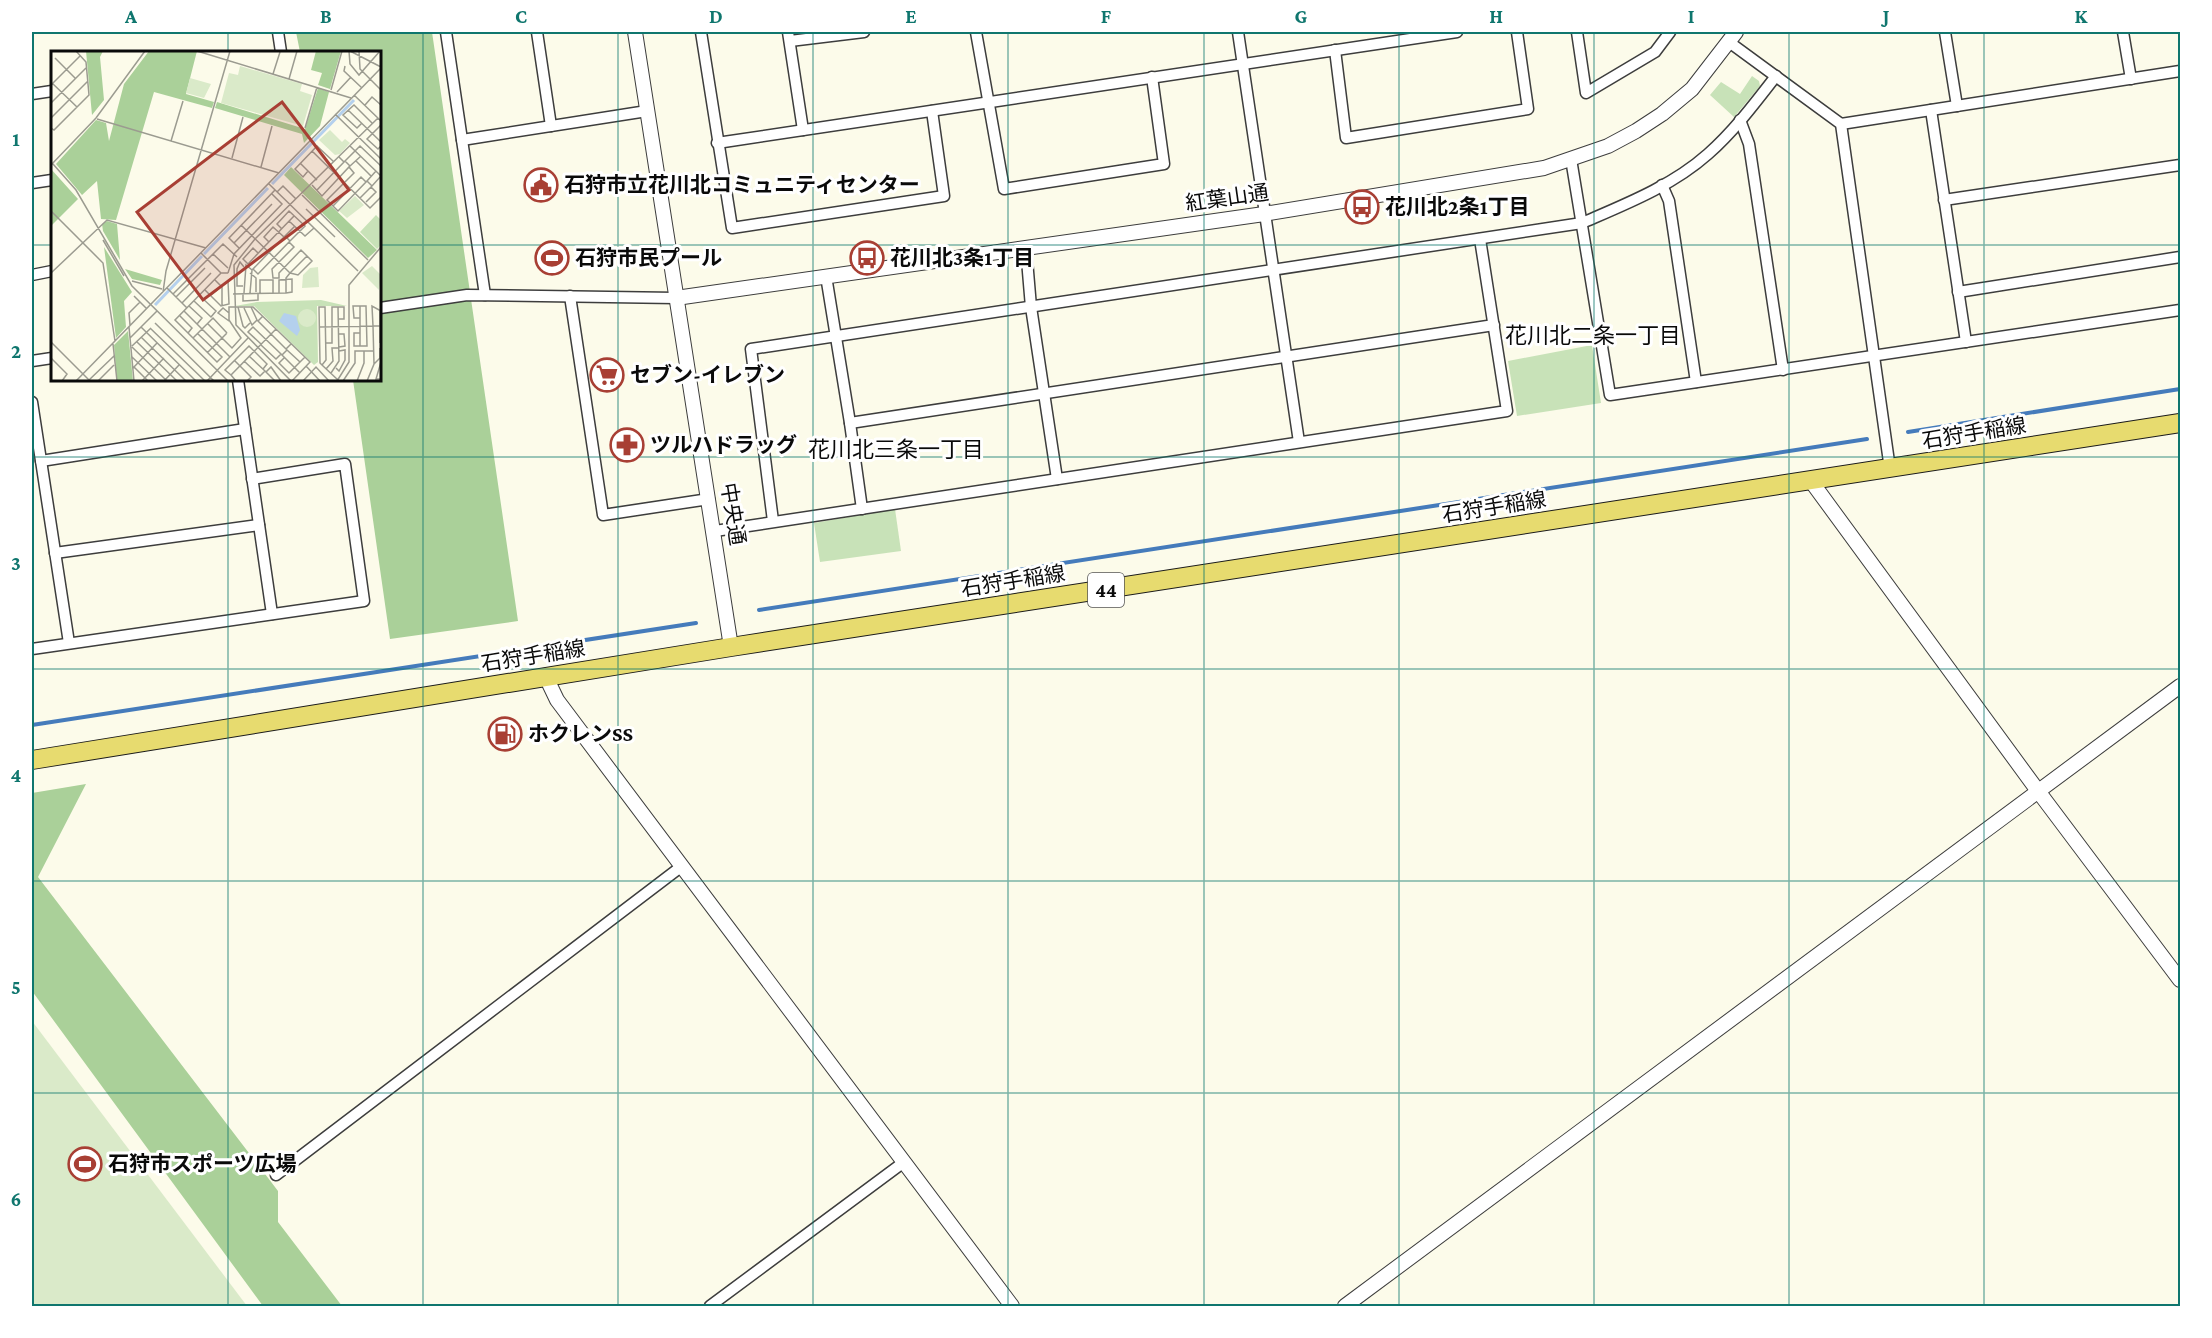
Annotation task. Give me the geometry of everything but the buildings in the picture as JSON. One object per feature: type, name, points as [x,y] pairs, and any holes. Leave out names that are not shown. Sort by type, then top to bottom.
[{"type":"main road","name":"石狩手稲線","points":[[32,760],[731,647],[2181,423]]},
{"type":"street","points":[[278,32],[281,51]]},
{"type":"street","points":[[446,32],[485,295]]},
{"type":"street","points":[[537,32],[551,126]]},
{"type":"street","name":"中央通","points":[[635,32],[715,531],[731,647]]},
{"type":"street","points":[[701,32],[732,228],[944,196],[932,111]]},
{"type":"street","points":[[803,130],[789,36],[864,32]]},
{"type":"street","points":[[976,32],[1004,189],[1164,164],[1152,77]]},
{"type":"street","points":[[1238,32],[1299,442]]},
{"type":"street","points":[[717,143],[1457,32]]},
{"type":"street","points":[[1335,50],[1346,138],[1528,109],[1517,32]]},
{"type":"street","points":[[1577,32],[1586,93],[1654,52],[1670,32]]},
{"type":"street","points":[[1945,32],[1957,106]]},
{"type":"street","points":[[2123,32],[2131,79]]},
{"type":"street","points":[[1732,37],[1776,76],[1841,124],[2181,71]]},
{"type":"street","name":"紅葉山通","points":[[676,298],[1264,214],[1544,168],[1608,146],[1662,114],[1692,89],[1732,37]]},
{"type":"street","points":[[773,522],[751,349],[1582,223],[1631,202],[1662,185],[1708,154],[1776,76]]},
{"type":"street","points":[[32,94],[51,91]]},
{"type":"street","points":[[1931,110],[1966,342]]},
{"type":"street","points":[[462,140],[647,111]]},
{"type":"street","points":[[1740,120],[1749,144],[1783,370]]},
{"type":"street","points":[[1841,124],[1890,469]]},
{"type":"street","points":[[1571,159],[1610,395],[2181,310]]},
{"type":"street","points":[[1944,200],[2181,165]]},
{"type":"street","points":[[32,183],[51,180]]},
{"type":"street","points":[[1662,185],[1669,201],[1696,382]]},
{"type":"street","points":[[715,531],[1507,411],[1480,239]]},
{"type":"street","points":[[1026,248],[1031,307],[1057,479]]},
{"type":"street","points":[[1958,292],[2181,257]]},
{"type":"street","points":[[32,275],[51,271]]},
{"type":"street","points":[[826,276],[862,509]]},
{"type":"street","points":[[381,308],[467,295],[676,298]]},
{"type":"street","points":[[570,296],[603,516],[709,500]]},
{"type":"street","points":[[850,423],[1494,325]]},
{"type":"street","points":[[32,361],[51,358]]},
{"type":"street","points":[[238,381],[272,614]]},
{"type":"street","points":[[32,402],[69,643]]},
{"type":"street","points":[[40,461],[245,429]]},
{"type":"street","points":[[32,649],[364,601],[345,464],[252,479]]},
{"type":"street","points":[[1811,481],[2038,791],[2181,980]]},
{"type":"street","points":[[55,553],[259,525]]},
{"type":"street","points":[[546,677],[557,700],[1012,1306]]},
{"type":"street","points":[[1346,1306],[2181,686]]},
{"type":"street","points":[[276,1175],[681,866]]},
{"type":"street","points":[[710,1306],[904,1162]]},
{"type":"green space","points":[[296,32],[432,32],[518,621],[390,639],[353,381],[381,381],[381,51],[300,51]]},
{"type":"green space","points":[[1752,76],[1759,81],[1760,86],[1734,117],[1710,95],[1721,82],[1740,94]]},
{"type":"green space","points":[[1592,345],[1601,403],[1517,416],[1508,361]]},
{"type":"green space","points":[[895,509],[901,551],[820,562],[814,523]]},
{"type":"green space","points":[[86,784],[38,877],[278,1191],[278,1222],[342,1306],[263,1306],[32,991],[32,793]]},
{"type":"green space","name":"石狩市スポーツ広場","points":[[32,1021],[247,1306],[32,1306]]},
{"type":"waterway","points":[[1908,432],[2180,389]]},
{"type":"waterway","points":[[759,610],[1867,439]]},
{"type":"waterway","points":[[32,725],[696,623]]},
{"type":"place","name":"石狩市立花川北コミュニティセンター","points":[[541,185]]},
{"type":"place","name":"花川北2条1丁目","points":[[1362,207]]},
{"type":"place","name":"石狩市民プール","points":[[552,258]]},
{"type":"place","name":"花川北3条1丁目","points":[[867,258]]},
{"type":"place","name":"セブン-イレブン","points":[[607,375]]},
{"type":"place","name":"ツルハドラッグ","points":[[627,445]]},
{"type":"place","name":"ホクレンSS","points":[[505,734]]},
{"type":"place","name":"石狩市スポーツ広場","points":[[85,1164]]},
{"type":"district","name":"花川北二条一丁目","points":[[1593,335]]},
{"type":"district","name":"花川北三条一丁目","points":[[896,449]]}]
